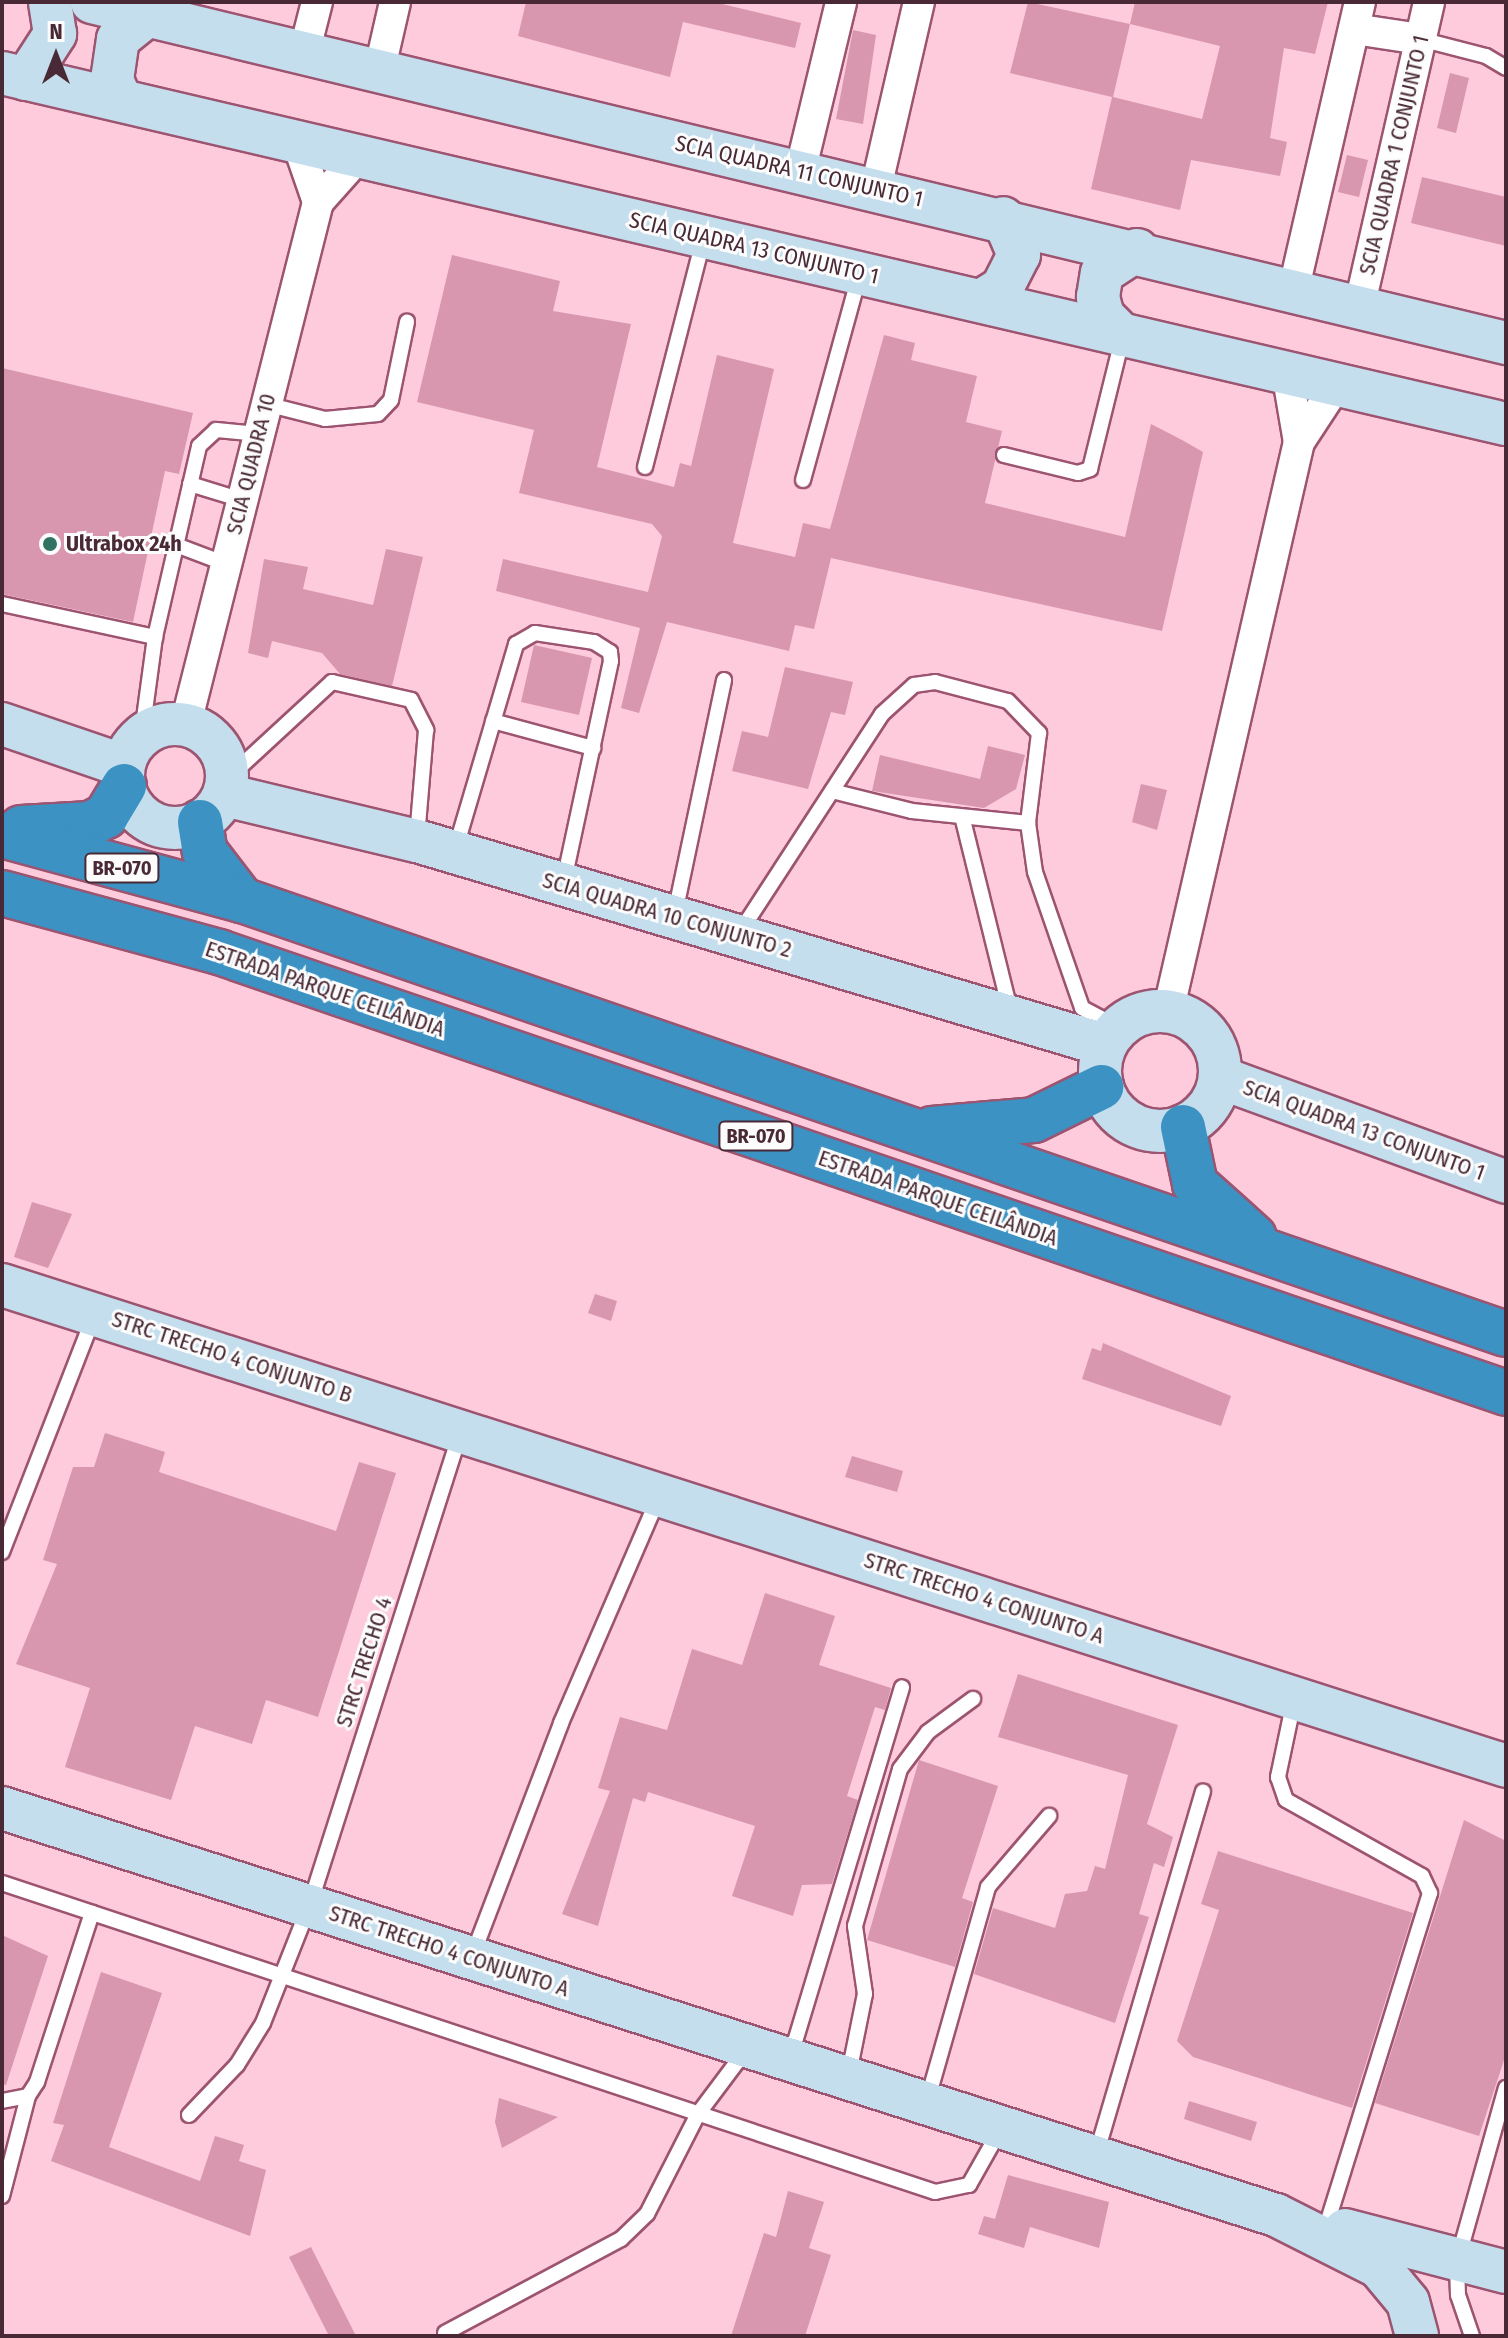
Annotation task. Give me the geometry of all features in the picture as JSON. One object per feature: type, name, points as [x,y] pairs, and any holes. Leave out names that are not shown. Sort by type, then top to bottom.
[{"type":"highway","points":[[2,826],[90,824],[106,816],[129,761]]},
{"type":"highway","points":[[218,798],[205,852],[242,900]]},
{"type":"highway","name":"BR-070","points":[[2,835],[242,900],[1506,1334]]},
{"type":"highway","name":"ESTRADA PARQUE CEILÂNDIA","points":[[2,893],[219,952],[1506,1393]]},
{"type":"highway","points":[[916,1131],[1034,1120],[1108,1053]]},
{"type":"highway","points":[[1183,1127],[1195,1184],[1278,1255]]},
{"type":"street","points":[[14,76],[55,34],[50,2]]},
{"type":"street","name":"SCIA QUADRA 11 CONJUNTO 1","points":[[92,2],[1137,250],[1293,292],[1506,343]]},
{"type":"street","points":[[304,53],[317,2]]},
{"type":"street","points":[[379,72],[395,2]]},
{"type":"street","points":[[800,172],[841,2]]},
{"type":"street","points":[[876,188],[919,2]]},
{"type":"street","name":"SCIA QUADRA 1 CONJUNTO 1","points":[[1359,308],[1429,2]]},
{"type":"street","points":[[120,98],[112,80],[118,39],[146,16]]},
{"type":"street","points":[[1293,292],[1357,16],[1420,39]]},
{"type":"street","name":"SCIA QUADRA 13 CONJUNTO 1","points":[[14,76],[120,98],[1506,424]]},
{"type":"street","points":[[297,141],[318,202]]},
{"type":"street","name":"SCIA QUADRA 10","points":[[185,727],[318,202],[360,155]]},
{"type":"street","points":[[981,301],[1002,288],[1019,255],[1003,218]]},
{"type":"street","points":[[1122,335],[1103,316],[1098,297],[1102,273],[1137,250]]},
{"type":"street","points":[[1287,372],[1299,442]]},
{"type":"street","points":[[1168,1012],[1299,442],[1337,384]]},
{"type":"street","points":[[2,724],[129,761]]},
{"type":"street","points":[[158,724],[185,727],[217,749],[218,798],[150,820],[130,804],[129,761],[158,724]]},
{"type":"street","name":"SCIA QUADRA 10 CONJUNTO 2","points":[[218,798],[436,847],[1011,1016],[1108,1053]]},
{"type":"street","points":[[1168,1012],[1205,1030],[1220,1056],[1221,1078],[1214,1100],[1183,1127],[1133,1126],[1108,1053],[1136,1015],[1168,1012]]},
{"type":"street","name":"SCIA QUADRA 13 CONJUNTO 1","points":[[1221,1078],[1506,1182]]},
{"type":"street","name":"STRC TRECHO 4 CONJUNTO B","points":[[2,1285],[461,1430]]},
{"type":"street","name":"STRC TRECHO 4 CONJUNTO A","points":[[461,1430],[1506,1766]]},
{"type":"street","points":[[2,1808],[309,1907]]},
{"type":"street","name":"STRC TRECHO 4 CONJUNTO A","points":[[309,1907],[1324,2231],[1506,2272]]},
{"type":"street","name":"STRC TRECHO 4 CONJUNTO A","points":[[1324,2231],[1379,2267],[1408,2302],[1417,2336]]},
{"type":"lane","points":[[1420,39],[1486,56],[1506,68]]},
{"type":"lane","points":[[645,467],[704,237]]},
{"type":"lane","points":[[803,480],[860,273]]},
{"type":"lane","points":[[266,404],[325,419],[378,414],[391,400],[407,322]]},
{"type":"lane","points":[[1004,455],[1078,473],[1090,469],[1122,335]]},
{"type":"lane","points":[[129,761],[190,484],[205,436],[258,434]]},
{"type":"lane","points":[[190,484],[242,500]]},
{"type":"lane","points":[[176,545],[226,564]]},
{"type":"lane","points":[[2,604],[155,637]]},
{"type":"lane","points":[[436,847],[493,721],[523,636],[594,642],[610,652],[611,661],[563,884]]},
{"type":"lane","points":[[674,917],[724,680]]},
{"type":"lane","points":[[218,798],[332,682],[411,700],[426,730],[436,847]]},
{"type":"lane","points":[[737,936],[897,696],[935,682],[1008,701],[1030,717],[1042,748],[1028,823],[1035,872],[1071,986],[1108,1053]]},
{"type":"lane","points":[[493,721],[593,748]]},
{"type":"lane","points":[[832,791],[963,820],[1028,823]]},
{"type":"lane","points":[[963,820],[1011,1016]]},
{"type":"lane","points":[[2,1552],[94,1314]]},
{"type":"lane","name":"STRC TRECHO 4","points":[[189,2115],[237,2065],[282,1976],[309,1907],[461,1430]]},
{"type":"lane","points":[[472,1958],[561,1723],[661,1494]]},
{"type":"lane","points":[[789,2059],[902,1687]]},
{"type":"lane","points":[[1294,1698],[1278,1777],[1286,1800],[1422,1876],[1430,1893],[1324,2231]]},
{"type":"lane","points":[[848,2077],[865,1994],[855,1926],[900,1769],[928,1732],[973,1699]]},
{"type":"lane","points":[[1096,2156],[1203,1791]]},
{"type":"lane","points":[[927,2103],[988,1887],[1049,1816]]},
{"type":"lane","points":[[2,1883],[935,2192],[969,2185],[1002,2126]]},
{"type":"lane","points":[[2,2196],[28,2096],[92,1913]]},
{"type":"lane","points":[[445,2333],[621,2239],[667,2182],[698,2114],[750,2046]]},
{"type":"lane","points":[[1472,2336],[1458,2295],[1457,2262],[1506,2088]]},
{"type":"lane","points":[[2,2101],[28,2096]]},
{"type":"building","points":[[526,2],[714,2],[801,23],[795,48],[683,22],[670,77],[518,36]]},
{"type":"building","points":[[1028,2],[1130,24],[1135,2],[1328,2],[1315,54],[1284,48],[1270,138],[1287,142],[1280,176],[1191,160],[1180,210],[1091,189],[1112,97],[1010,73]],"holes":[[[1130,24],[1220,46],[1202,119],[1113,97]]]},
{"type":"building","points":[[853,30],[876,35],[863,124],[836,119]]},
{"type":"building","points":[[1450,73],[1469,78],[1456,133],[1437,128]]},
{"type":"building","points":[[1347,155],[1368,160],[1359,197],[1338,192]]},
{"type":"building","points":[[1422,177],[1506,197],[1506,246],[1411,223]]},
{"type":"building","points":[[452,255],[560,281],[553,311],[631,324],[597,467],[674,487],[680,463],[691,466],[717,355],[774,369],[733,543],[795,557],[803,523],[830,529],[884,335],[915,343],[911,360],[977,376],[966,422],[1002,431],[985,503],[1125,537],[1151,424],[1182,440],[1203,452],[1162,631],[831,558],[814,629],[795,625],[789,651],[667,622],[639,713],[621,708],[640,628],[496,591],[503,559],[648,592],[662,536],[652,524],[519,493],[534,430],[417,402]]},
{"type":"building","points":[[2,368],[193,413],[179,474],[165,471],[133,622],[2,594]]},
{"type":"building","points":[[386,549],[423,557],[392,686],[340,674],[322,653],[272,641],[268,658],[248,653],[264,559],[308,567],[303,589],[373,605]]},
{"type":"building","points":[[534,645],[592,658],[579,715],[521,702]]},
{"type":"building","points":[[785,667],[853,682],[845,715],[831,712],[808,789],[732,771],[742,731],[768,737]]},
{"type":"building","points":[[988,746],[1025,755],[1016,789],[984,808],[872,791],[880,755],[980,779]]},
{"type":"building","points":[[1141,784],[1167,790],[1157,830],[1132,822]]},
{"type":"building","points":[[32,1202],[72,1214],[48,1268],[14,1257]]},
{"type":"building","points":[[595,1294],[617,1301],[611,1321],[588,1313]]},
{"type":"building","points":[[1103,1343],[1231,1396],[1221,1426],[1082,1379],[1092,1348],[1101,1351]]},
{"type":"building","points":[[105,1433],[165,1452],[159,1472],[336,1531],[359,1462],[396,1473],[318,1717],[266,1700],[252,1744],[195,1726],[171,1800],[65,1767],[90,1688],[16,1664],[57,1564],[43,1560],[73,1467],[94,1467]]},
{"type":"building","points":[[852,1456],[903,1471],[897,1492],[845,1477]]},
{"type":"building","points":[[765,1593],[835,1616],[819,1665],[891,1688],[885,1710],[875,1707],[847,1796],[858,1800],[832,1884],[802,1885],[793,1916],[732,1896],[755,1826],[648,1792],[645,1802],[633,1798],[598,1926],[562,1914],[610,1791],[598,1788],[620,1717],[667,1730],[692,1649],[742,1665]]},
{"type":"building","points":[[1018,1674],[1178,1725],[1147,1824],[1173,1837],[1164,1867],[1154,1863],[1139,1914],[1149,1917],[1115,2023],[974,1974],[993,1908],[1055,1928],[1065,1894],[1087,1891],[1095,1866],[1105,1869],[1128,1775],[998,1737]]},
{"type":"building","points":[[919,1760],[998,1786],[962,1898],[973,1902],[955,1967],[867,1940]]},
{"type":"building","points":[[1464,1820],[1506,1841],[1506,2054],[1479,2136],[1375,2103]]},
{"type":"building","points":[[1218,1851],[1413,1913],[1352,2108],[1193,2057],[1177,2041],[1219,1910],[1201,1904]]},
{"type":"building","points":[[2,1935],[48,1956],[6,2085],[2,2084]]},
{"type":"building","points":[[101,1972],[162,1993],[109,2147],[200,2181],[215,2136],[244,2145],[239,2161],[266,2170],[250,2236],[51,2161],[64,2125],[53,2123]]},
{"type":"building","points":[[499,2098],[558,2117],[502,2148],[495,2122]]},
{"type":"building","points":[[1189,2101],[1257,2122],[1251,2141],[1184,2119]]},
{"type":"building","points":[[1008,2175],[1109,2202],[1099,2248],[1030,2227],[1024,2248],[978,2234],[984,2216],[995,2219]]},
{"type":"building","points":[[788,2191],[824,2202],[809,2248],[831,2255],[805,2336],[731,2336],[764,2233],[776,2237]]},
{"type":"building","points":[[311,2247],[356,2336],[329,2336],[289,2257]]},
{"type":"place","name":"Ultrabox 24h","points":[[50,544]]}]
